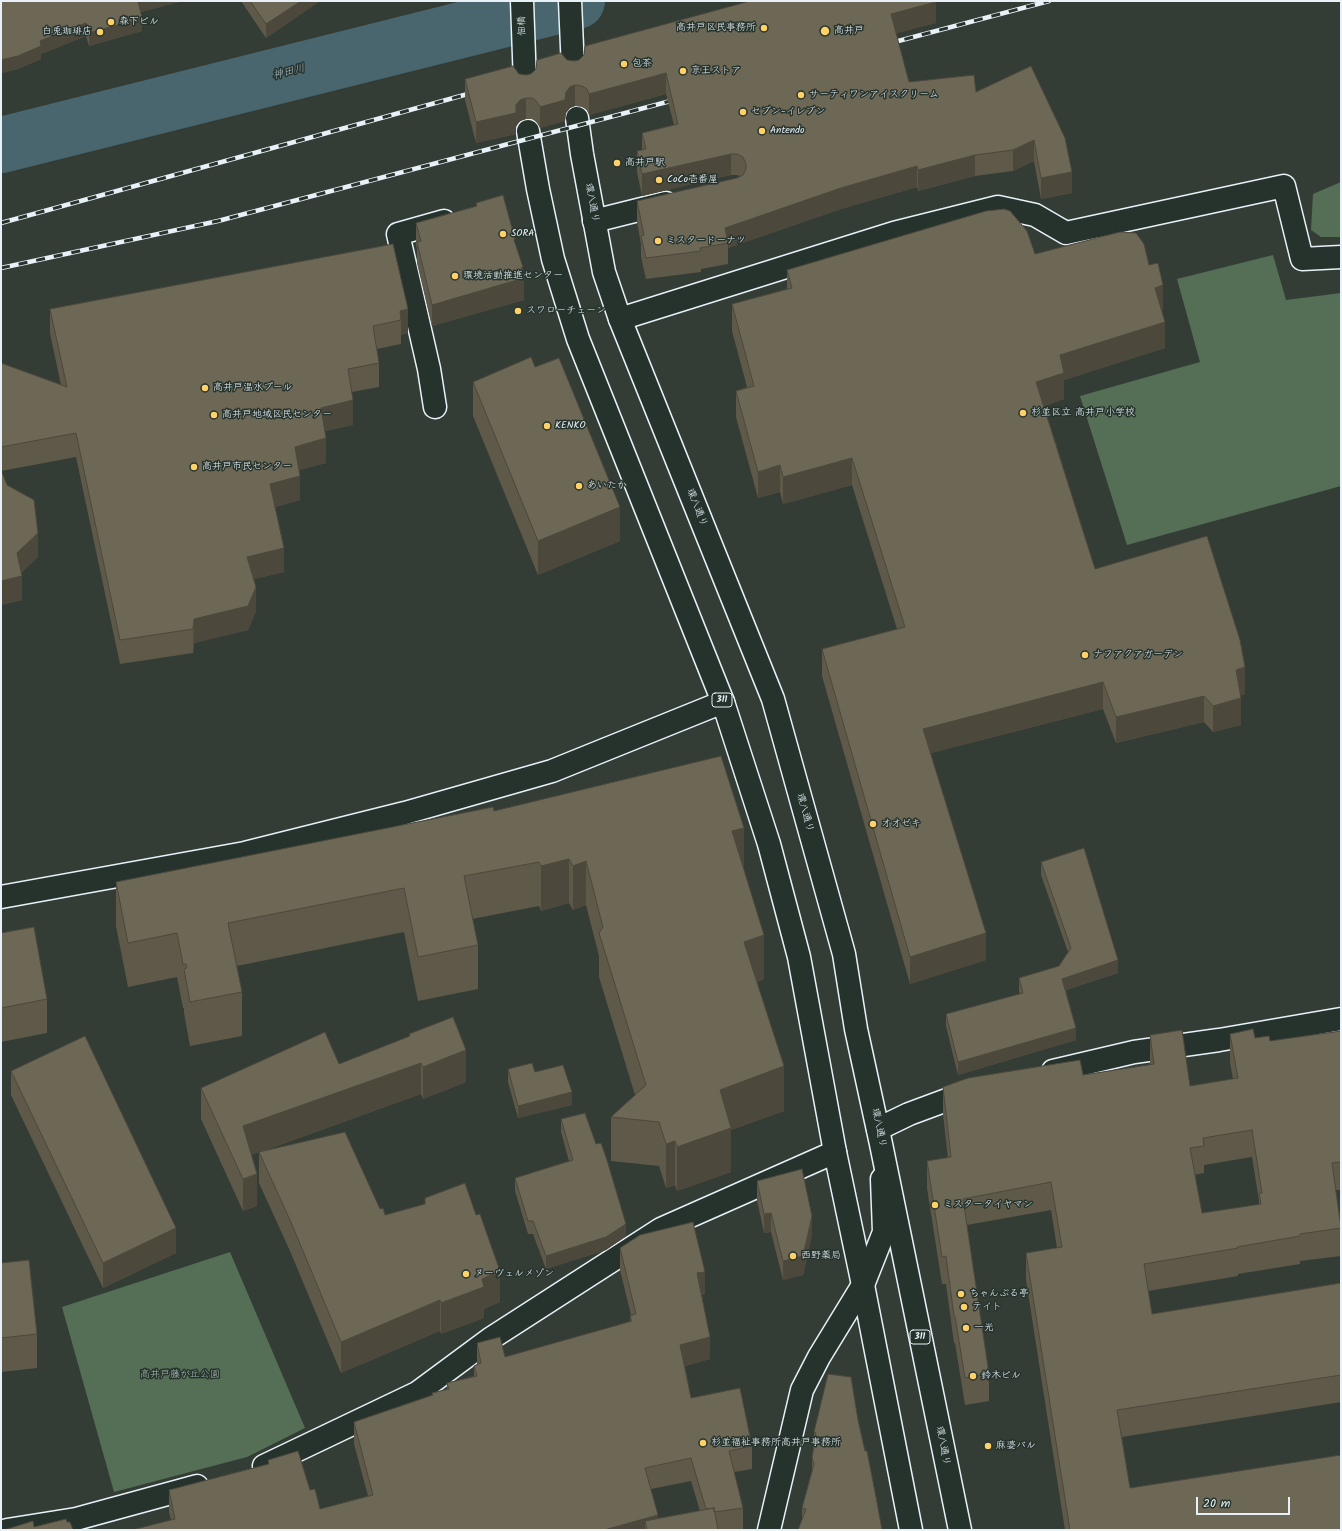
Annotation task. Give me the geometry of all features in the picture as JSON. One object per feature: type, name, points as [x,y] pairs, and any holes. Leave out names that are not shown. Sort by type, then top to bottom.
[{"type":"street","name":"佃橋","points":[[522,1],[524,84]]},
{"type":"street","points":[[570,1],[573,70]]},
{"type":"street","name":"環八通り","points":[[577,118],[582,154],[604,272],[620,319],[773,700],[844,954],[856,1029],[880,1137],[960,1530]]},
{"type":"street","name":"311","points":[[528,131],[538,189],[553,259],[578,339],[723,702],[769,844],[799,957],[835,1152],[863,1285],[911,1530]]},
{"type":"street","points":[[620,319],[894,233],[998,207],[1036,215],[1066,233],[1284,186],[1302,259],[1341,257]]},
{"type":"street","points":[[594,221],[688,198]]},
{"type":"street","points":[[435,407],[429,369],[398,234],[462,216]]},
{"type":"street","points":[[1,897],[245,853],[405,813],[552,771],[723,702]]},
{"type":"street","points":[[1034,1075],[1134,1052],[1219,1040],[1341,1019]]},
{"type":"street","points":[[769,1530],[802,1390],[819,1357],[863,1285],[884,1232],[880,1137],[909,1114],[970,1091],[992,1086]]},
{"type":"street","points":[[247,1473],[417,1393],[490,1339],[661,1229],[835,1152]]},
{"type":"street","points":[[8,1530],[77,1524],[217,1481]]},
{"type":"green space","points":[[1341,182],[1341,237],[1321,237],[1311,230],[1313,194]]},
{"type":"green space","points":[[1273,255],[1286,300],[1341,293],[1341,486],[1127,545],[1080,396],[1200,362],[1177,279]]},
{"type":"green space","name":"高井戸藤が丘公園","points":[[230,1252],[305,1428],[247,1457],[114,1492],[62,1307]]},
{"type":"building","points":[[1,1],[138,1],[142,18],[89,33],[86,23],[40,41],[41,46],[18,56],[1,60]]},
{"type":"building","points":[[250,1],[301,1],[266,24]]},
{"type":"building","points":[[750,1],[936,1],[891,14],[909,82],[974,75],[976,92],[1031,66],[1065,138],[1072,172],[1041,178],[1034,140],[1013,150],[975,155],[918,170],[917,166],[841,188],[725,228],[728,243],[700,248],[701,251],[646,258],[641,236],[644,235],[637,201],[737,178],[743,175],[746,169],[746,164],[743,157],[737,154],[731,154],[642,174],[637,151],[646,149],[642,133],[678,124],[666,73],[589,94],[587,89],[582,86],[575,85],[570,87],[566,92],[565,100],[540,107],[533,98],[526,98],[520,100],[516,105],[516,113],[476,122],[465,79],[513,66],[519,74],[531,74],[536,69],[537,60],[561,53],[567,60],[579,60],[584,55],[585,46]]},
{"type":"building","points":[[503,195],[515,239],[514,240],[523,267],[521,268],[524,278],[432,305],[417,242],[421,241],[416,223],[477,206],[476,203]]},
{"type":"building","points":[[1004,209],[1010,211],[1027,231],[1035,254],[1120,232],[1136,233],[1144,244],[1149,265],[1158,263],[1163,285],[1155,288],[1165,322],[1060,355],[1064,373],[1036,382],[1095,569],[1207,536],[1240,640],[1245,667],[1236,670],[1241,698],[1213,706],[1204,696],[1116,717],[1103,682],[923,729],[986,933],[910,957],[822,649],[905,627],[852,458],[783,477],[780,465],[758,472],[736,391],[754,386],[732,304],[792,288],[787,270],[986,211]]},
{"type":"building","name":"高井戸市民センター","points":[[393,244],[408,309],[400,311],[401,320],[373,326],[379,363],[348,369],[353,400],[321,408],[326,438],[295,447],[300,476],[270,484],[284,548],[247,557],[256,587],[248,606],[194,619],[193,629],[120,640],[76,433],[1,447],[1,363],[67,387],[50,309]]},
{"type":"building","points":[[531,357],[535,367],[559,358],[620,507],[538,541],[473,382]]},
{"type":"building","points":[[1,470],[7,485],[34,500],[38,533],[17,553],[22,576],[1,581]]},
{"type":"building","points":[[721,756],[744,828],[732,831],[764,935],[744,942],[784,1066],[720,1090],[731,1128],[677,1147],[675,1141],[666,1144],[659,1122],[611,1117],[646,1085],[599,933],[603,927],[586,861],[573,866],[569,859],[541,866],[539,862],[464,876],[478,945],[418,957],[404,888],[228,923],[242,992],[190,1002],[184,969],[187,968],[186,964],[183,964],[177,933],[128,943],[116,882],[493,807],[494,811]]},
{"type":"building","points":[[1084,848],[1118,960],[1062,979],[1076,1028],[958,1062],[946,1014],[1023,993],[1019,978],[1059,966],[1071,948],[1041,862]]},
{"type":"building","points":[[34,927],[47,999],[1,1008],[1,933]]},
{"type":"building","points":[[453,1017],[466,1050],[423,1067],[421,1063],[243,1126],[257,1174],[243,1179],[201,1088],[325,1032],[339,1064]]},
{"type":"building","points":[[1253,1029],[1255,1038],[1269,1036],[1270,1041],[1341,1031],[1341,1162],[1332,1163],[1341,1228],[1300,1234],[1300,1236],[1237,1247],[1238,1248],[1144,1264],[1152,1314],[1341,1283],[1341,1375],[1117,1410],[1130,1488],[1341,1455],[1341,1530],[1070,1530],[1026,1253],[1062,1247],[1051,1182],[963,1199],[989,1374],[965,1378],[954,1316],[946,1256],[942,1257],[927,1161],[951,1157],[943,1087],[968,1078],[1080,1060],[1083,1075],[1154,1064],[1150,1035],[1182,1030],[1190,1086],[1238,1078],[1230,1034]],"holes":[[[1252,1130],[1262,1193],[1259,1193],[1261,1204],[1202,1213],[1190,1148],[1204,1146],[1203,1138]]]},
{"type":"building","points":[[85,1036],[176,1228],[103,1263],[11,1071]]},
{"type":"building","points":[[532,1063],[535,1072],[563,1065],[572,1092],[518,1106],[508,1069]]},
{"type":"building","points":[[585,1113],[596,1144],[601,1143],[626,1224],[606,1237],[546,1256],[533,1221],[528,1221],[515,1178],[573,1160],[561,1119]]},
{"type":"building","points":[[345,1132],[380,1209],[383,1208],[385,1215],[425,1204],[425,1198],[465,1183],[476,1215],[480,1214],[500,1271],[482,1279],[484,1287],[441,1303],[440,1300],[341,1342],[290,1220],[259,1152]]},
{"type":"building","points":[[802,1169],[812,1216],[803,1256],[783,1261],[771,1213],[764,1214],[757,1181]]},
{"type":"building","points":[[693,1222],[705,1272],[697,1273],[710,1337],[680,1345],[691,1398],[740,1388],[752,1446],[729,1451],[743,1508],[714,1512],[714,1508],[706,1509],[691,1458],[645,1468],[658,1515],[604,1530],[132,1530],[175,1519],[169,1490],[269,1464],[268,1460],[298,1451],[310,1490],[315,1489],[320,1509],[373,1495],[354,1422],[433,1395],[432,1393],[449,1389],[447,1383],[477,1376],[474,1366],[481,1363],[477,1343],[500,1337],[505,1357],[632,1321],[630,1316],[636,1314],[620,1248],[640,1235]]},
{"type":"building","points":[[29,1260],[37,1334],[1,1338],[1,1263]]},
{"type":"building","points":[[828,1374],[851,1377],[858,1420],[865,1451],[867,1451],[882,1530],[798,1530],[806,1509],[802,1508],[814,1464],[812,1458],[816,1433],[814,1432]]},
{"type":"building","points":[[714,1508],[718,1530],[647,1530],[645,1521]]},
{"type":"building","points":[[66,1519],[67,1522],[70,1522],[73,1530],[4,1530],[33,1521],[34,1527]]},
{"type":"waterway","name":"神田川","points":[[1,145],[577,1]]},
{"type":"railway","points":[[887,44],[1049,1]]},
{"type":"railway","points":[[1,223],[475,92]]},
{"type":"railway","points":[[1,268],[218,221],[678,99]]},
{"type":"place","name":"森下ビル","points":[[111,22]]},
{"type":"place","name":"高井戸区民事務所","points":[[764,28]]},
{"type":"place","name":"高井戸","points":[[825,31]]},
{"type":"place","name":"白兎珈琲店","points":[[100,32]]},
{"type":"place","name":"包茶","points":[[624,64]]},
{"type":"place","name":"京王ストア","points":[[683,71]]},
{"type":"place","name":"サーティワンアイスクリーム","points":[[801,95]]},
{"type":"place","name":"セブン-イレブン","points":[[743,112]]},
{"type":"place","name":"Antendo","points":[[762,131]]},
{"type":"place","name":"高井戸駅","points":[[617,163]]},
{"type":"place","name":"CoCo壱番屋","points":[[659,180]]},
{"type":"place","name":"SORA","points":[[503,234]]},
{"type":"place","name":"ミスタードーナツ","points":[[658,241]]},
{"type":"place","name":"環境活動推進センター","points":[[455,276]]},
{"type":"place","name":"スワローチェーン","points":[[518,311]]},
{"type":"place","name":"高井戸温水プール","points":[[205,388]]},
{"type":"place","name":"杉並区立 高井戸小学校","points":[[1023,413]]},
{"type":"place","name":"高井戸地域区民センター","points":[[214,415]]},
{"type":"place","name":"KENKO","points":[[547,426]]},
{"type":"place","name":"高井戸市民センター","points":[[194,467]]},
{"type":"place","name":"あいたか","points":[[579,486]]},
{"type":"place","name":"ナフアクアガーデン","points":[[1085,655]]},
{"type":"place","name":"オオゼキ","points":[[873,824]]},
{"type":"place","name":"ミスタータイヤマン","points":[[935,1205]]},
{"type":"place","name":"西野薬局","points":[[793,1256]]},
{"type":"place","name":"ヌーヴェルメゾン","points":[[466,1274]]},
{"type":"place","name":"ちゃんぷる亭","points":[[961,1294]]},
{"type":"place","name":"テイト","points":[[964,1307]]},
{"type":"place","name":"一光","points":[[966,1328]]},
{"type":"place","name":"鈴木ビル","points":[[973,1376]]},
{"type":"place","name":"杉並福祉事務所高井戸事務所","points":[[703,1443]]},
{"type":"place","name":"麻婆バル","points":[[988,1446]]}]
